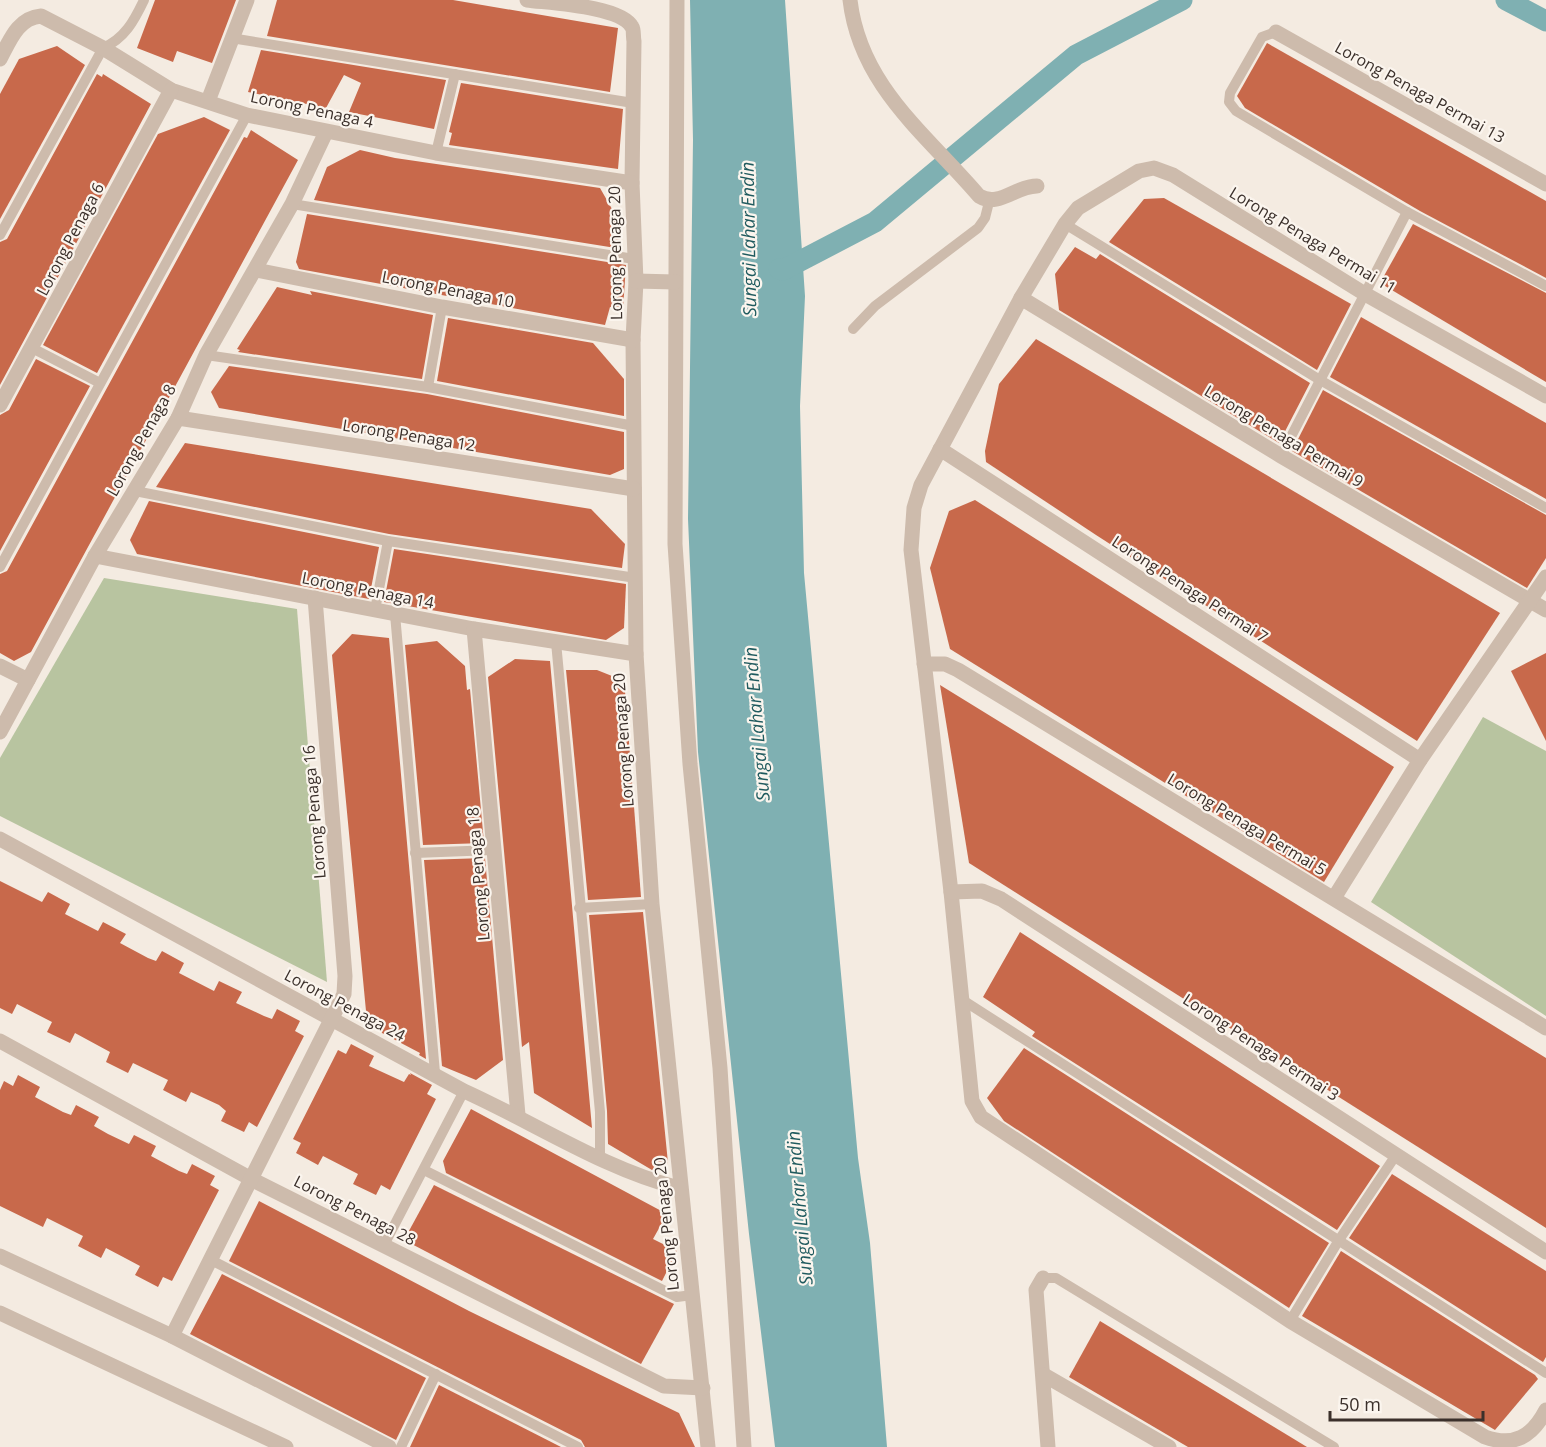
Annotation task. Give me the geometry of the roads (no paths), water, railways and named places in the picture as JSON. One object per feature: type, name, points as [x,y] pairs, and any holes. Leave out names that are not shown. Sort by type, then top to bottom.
[{"type":"street","points":[[208,101],[247,0]]},
{"type":"street","name":"Lorong Penaga 20","points":[[527,0],[611,12],[624,19],[632,27],[632,183],[636,281],[633,340],[636,654],[652,904],[708,1447]]},
{"type":"street","points":[[677,0],[675,544],[690,764],[720,1068],[744,1447]]},
{"type":"street","points":[[850,0],[858,38],[877,80],[904,116],[934,145],[979,196],[989,202],[999,200],[1023,186],[1036,186]]},
{"type":"street","name":"Lorong Penaga 4","points":[[0,59],[21,24],[31,17],[41,16],[54,20],[171,90],[247,115],[436,153],[632,183]]},
{"type":"street","name":"Lorong Penaga Permai 13","points":[[1276,32],[1546,184]]},
{"type":"street","name":"Lorong Penaga 6","points":[[0,405],[171,90]]},
{"type":"street","name":"Lorong Penaga 8","points":[[0,732],[95,556],[178,418],[206,355],[292,204],[326,132]]},
{"type":"street","name":"Lorong Penaga Permai 11","points":[[1065,224],[1078,208],[1139,171],[1154,168],[1173,175],[1365,294],[1546,396]]},
{"type":"street","points":[[1065,224],[1021,298],[921,485],[911,528],[911,550],[951,892],[972,1101],[981,1117],[1290,1321],[1485,1437],[1506,1442],[1528,1436],[1546,1410]]},
{"type":"street","name":"Lorong Penaga 10","points":[[256,270],[442,307],[633,340]]},
{"type":"street","points":[[636,281],[675,282]]},
{"type":"street","name":"Lorong Penaga Permai 9","points":[[1021,298],[1281,456],[1546,610]]},
{"type":"street","name":"Lorong Penaga 12","points":[[178,418],[634,489]]},
{"type":"street","name":"Lorong Penaga Permai 7","points":[[940,449],[1420,760]]},
{"type":"street","name":"Lorong Penaga 14","points":[[95,556],[474,629],[636,654]]},
{"type":"street","points":[[1334,897],[1420,760],[1532,601],[1546,577]]},
{"type":"street","name":"Lorong Penaga 16","points":[[172,1336],[253,1180],[344,994],[345,976],[315,598]]},
{"type":"street","name":"Lorong Penaga 18","points":[[474,629],[518,1115]]},
{"type":"street","name":"Lorong Penaga Permai 5","points":[[924,664],[945,664],[957,670],[1334,897],[1546,1028]]},
{"type":"street","points":[[0,666],[28,680]]},
{"type":"street","name":"Lorong Penaga 24","points":[[0,839],[464,1091],[518,1115],[600,1159],[659,1183],[680,1188]]},
{"type":"street","name":"Lorong Penaga Permai 3","points":[[951,892],[982,891],[1001,899],[1546,1252]]},
{"type":"street","name":"Lorong Penaga 28","points":[[0,1041],[253,1180],[664,1386],[702,1388]]},
{"type":"street","points":[[0,1256],[172,1336],[389,1447]]},
{"type":"street","points":[[1043,1278],[1036,1290],[1048,1447]]},
{"type":"street","points":[[0,1313],[286,1447]]},
{"type":"street","points":[[1044,1375],[1169,1447]]},
{"type":"lane","points":[[0,235],[103,48],[118,41],[135,21],[144,0]]},
{"type":"lane","points":[[1276,32],[1262,37],[1230,93],[1229,102],[1236,111],[1407,212],[1546,286]]},
{"type":"lane","points":[[231,38],[633,104]]},
{"type":"lane","points":[[436,153],[455,74]]},
{"type":"lane","points":[[0,567],[247,115]]},
{"type":"lane","points":[[853,329],[875,306],[978,228],[985,218],[989,202]]},
{"type":"lane","points":[[292,204],[634,258]]},
{"type":"lane","points":[[1281,456],[1407,212]]},
{"type":"lane","points":[[1065,224],[1320,380],[1546,508]]},
{"type":"lane","points":[[428,387],[442,307]]},
{"type":"lane","points":[[32,348],[100,383]]},
{"type":"lane","points":[[206,355],[428,387],[634,426]]},
{"type":"lane","points":[[135,491],[388,540],[636,578]]},
{"type":"lane","points":[[375,610],[388,540]]},
{"type":"lane","points":[[395,614],[435,1074]]},
{"type":"lane","points":[[556,642],[579,908],[600,1112],[600,1159]]},
{"type":"lane","points":[[415,853],[494,850]]},
{"type":"lane","points":[[579,908],[652,904]]},
{"type":"lane","points":[[961,999],[1546,1373]]},
{"type":"lane","points":[[384,1245],[464,1091]]},
{"type":"lane","points":[[1290,1321],[1339,1240],[1396,1155]]},
{"type":"lane","points":[[424,1170],[677,1297],[692,1295]]},
{"type":"lane","points":[[211,1260],[578,1447]]},
{"type":"lane","points":[[1043,1278],[1056,1278],[1334,1447]]},
{"type":"lane","points":[[401,1447],[436,1374]]},
{"type":"water","name":"Sungai Lahar Endin","points":[[690,0],[785,0],[805,296],[800,406],[804,573],[858,1158],[870,1243],[887,1447],[775,1447],[749,1234],[698,752],[688,519],[693,140]]},
{"type":"waterway","points":[[779,269],[783,270],[875,222],[1076,55],[1182,0]]},
{"type":"waterway","points":[[1506,0],[1546,21]]}]
